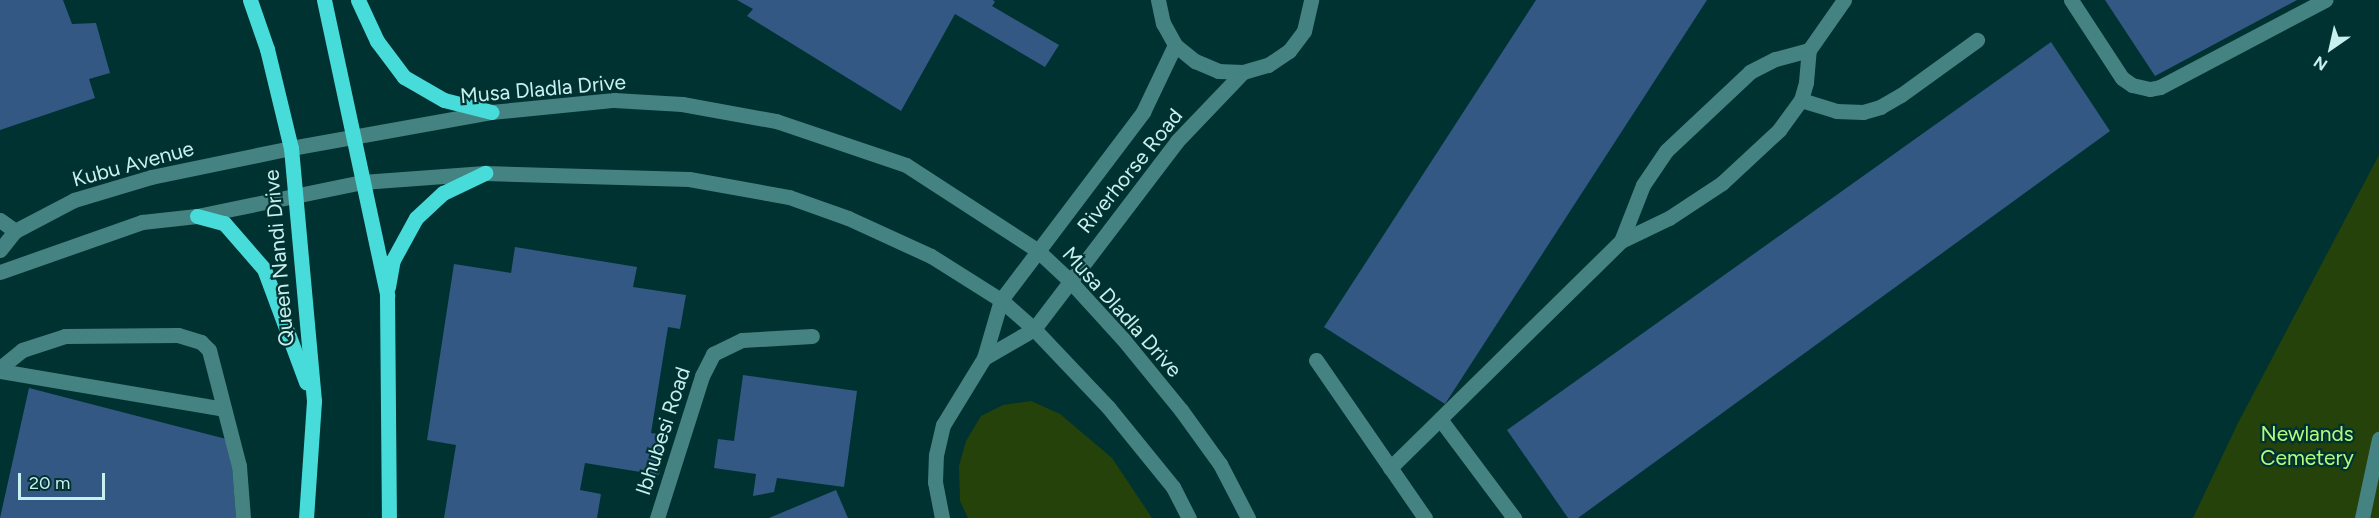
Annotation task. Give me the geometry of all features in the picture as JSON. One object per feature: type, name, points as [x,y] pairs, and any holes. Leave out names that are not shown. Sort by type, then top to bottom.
[{"type":"main road","name":"Queen Nandi Drive","points":[[250,0],[267,49],[291,148],[314,401],[306,518]]},
{"type":"main road","points":[[324,0],[387,295]]},
{"type":"main road","points":[[358,0],[377,41],[404,77],[444,100],[491,112]]},
{"type":"main road","points":[[389,518],[387,295],[393,260],[416,218],[443,193],[485,173]]},
{"type":"main road","points":[[197,216],[224,223],[264,269],[314,401]]},
{"type":"street","name":"Riverhorse Road","points":[[1157,1],[1162,23],[1176,45],[1195,62],[1218,71],[1243,72],[1268,65],[1289,51],[1304,31],[1311,0]]},
{"type":"street","points":[[1390,468],[1621,241],[1669,218],[1722,183],[1779,130],[1801,100],[1806,82],[1809,50],[1844,0]]},
{"type":"street","points":[[2071,0],[2122,78],[2132,85],[2150,89],[2160,87],[2325,0]]},
{"type":"street","points":[[1801,100],[1836,111],[1863,112],[1901,95],[1977,40]]},
{"type":"street","name":"Riverhorse Road","points":[[1001,300],[1143,112],[1176,45]]},
{"type":"street","points":[[1621,241],[1643,185],[1665,151],[1750,72],[1775,59],[1809,50]]},
{"type":"street","name":"Riverhorse Road","points":[[1034,329],[1177,141],[1243,72]]},
{"type":"street","name":"Musa Dladla Drive","points":[[291,148],[491,112],[614,100],[682,104],[776,121],[906,165],[1037,250],[1070,280],[1123,339],[1181,410],[1220,464],[1248,518]]},
{"type":"street","name":"Kubu Avenue","points":[[0,250],[15,231],[74,200],[151,177],[291,148]]},
{"type":"street","points":[[0,272],[142,222],[197,216],[362,182],[485,173],[689,179],[789,197],[848,218],[931,256],[1001,300],[1034,329],[1108,407],[1173,487],[1189,518]]},
{"type":"street","points":[[0,220],[15,231]]},
{"type":"street","points":[[942,518],[935,482],[936,455],[943,425],[984,358],[1001,300]]},
{"type":"street","points":[[984,358],[1034,329]]},
{"type":"street","points":[[0,369],[22,350],[65,336],[178,335],[201,342],[209,350],[239,466],[243,518]]},
{"type":"street","name":"Ibhubesi Road","points":[[657,518],[710,357],[725,346],[742,340],[812,336]]},
{"type":"street","points":[[1316,360],[1425,518]]},
{"type":"street","points":[[0,369],[224,409]]},
{"type":"street","points":[[1440,419],[1514,518]]},
{"type":"street","points":[[2362,518],[2379,439]]},
{"type":"green space","name":"Newlands Cemetery","points":[[2379,155],[2379,518],[2193,518],[2237,425]]},
{"type":"green space","points":[[1031,401],[1060,414],[1112,458],[1152,518],[968,518],[960,501],[959,466],[966,441],[981,416],[1003,405]]},
{"type":"building","points":[[0,0],[63,0],[72,24],[96,23],[110,73],[89,79],[95,98],[0,130]]},
{"type":"building","points":[[737,0],[993,0],[995,2],[992,6],[1059,45],[1045,67],[955,14],[901,111],[747,16],[753,9]]},
{"type":"building","points":[[1536,0],[1707,0],[1445,404],[1324,327]]},
{"type":"building","points":[[2105,0],[2297,0],[2155,76]]},
{"type":"building","points":[[2051,42],[2110,131],[1578,518],[1568,518],[1507,430]]},
{"type":"building","points":[[515,247],[637,267],[633,287],[686,295],[680,329],[668,327],[651,433],[665,435],[659,475],[585,463],[580,490],[601,494],[597,518],[444,518],[456,445],[427,440],[454,264],[511,273]]},
{"type":"building","points":[[743,375],[857,391],[844,487],[777,478],[774,492],[753,496],[756,474],[714,468],[718,439],[734,441]]},
{"type":"building","points":[[29,388],[230,440],[236,518],[0,518]]},
{"type":"building","points":[[836,490],[848,518],[769,518]]}]
